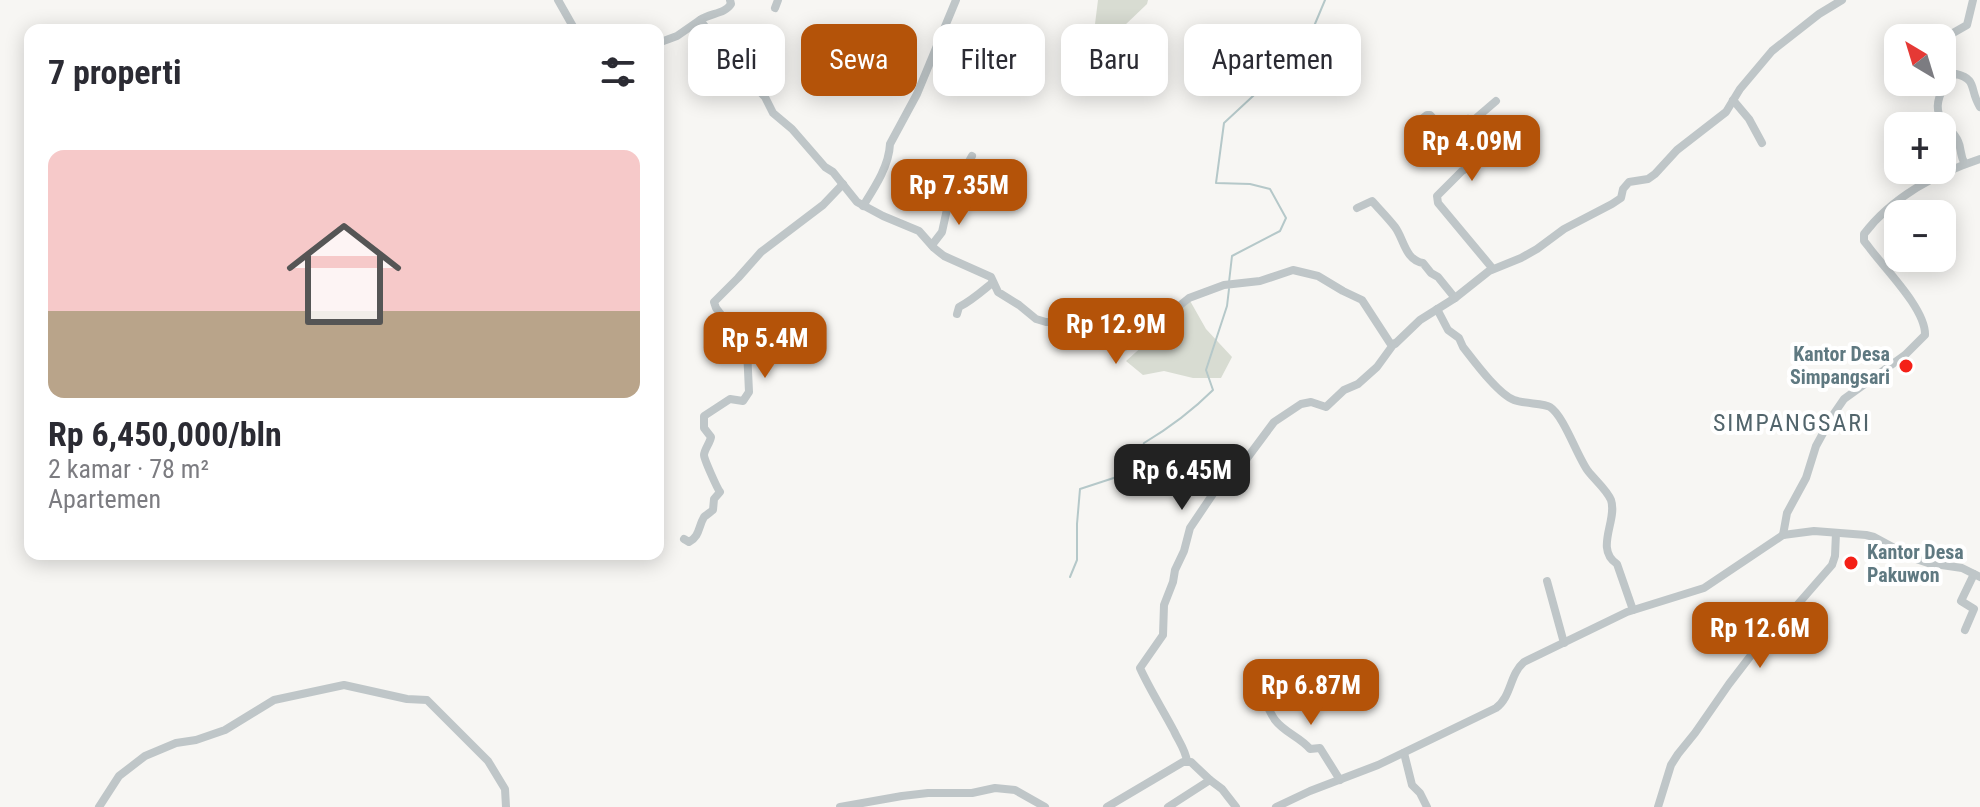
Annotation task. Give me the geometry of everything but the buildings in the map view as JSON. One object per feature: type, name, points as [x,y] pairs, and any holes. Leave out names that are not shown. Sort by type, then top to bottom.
[{"type":"street","points":[[558,0],[572,24]]},
{"type":"street","points":[[664,41],[711,14],[725,10],[731,4],[730,0]]},
{"type":"street","points":[[863,206],[879,180],[890,153],[890,144],[917,94],[956,0]]},
{"type":"street","points":[[1187,761],[1184,749],[1140,668],[1163,635],[1164,605],[1190,528],[1230,472],[1242,465],[1271,425],[1301,404],[1311,402],[1326,407],[1344,390],[1358,384],[1420,320],[1493,269],[1521,258],[1564,229],[1612,204],[1621,198],[1626,184],[1648,179],[1655,174],[1677,150],[1721,117],[1772,51],[1842,0]]},
{"type":"street","points":[[1956,31],[1967,25],[1973,0]]},
{"type":"street","points":[[700,20],[715,40],[742,59],[751,82],[765,97],[773,113],[792,129],[853,198],[863,206],[919,231],[944,256],[991,277],[998,292],[1036,319],[1058,322],[1075,333],[1119,350],[1143,341],[1189,298],[1224,285],[1260,281],[1293,270],[1318,276],[1362,300],[1393,345]]},
{"type":"street","points":[[1956,74],[1971,81],[1980,107]]},
{"type":"street","points":[[1940,96],[1938,112],[1958,139],[1965,164]]},
{"type":"street","points":[[1413,126],[1430,115],[1440,126],[1457,120],[1461,126],[1494,98],[1496,101],[1464,130],[1483,157],[1482,161],[1462,171],[1437,196],[1438,203],[1493,269]]},
{"type":"street","points":[[1733,100],[1749,119],[1762,143]]},
{"type":"street","points":[[932,245],[942,232],[949,200],[972,156]]},
{"type":"street","points":[[1783,535],[1787,513],[1806,478],[1816,446],[1844,399],[1905,355],[1925,335],[1919,312],[1864,241],[1864,234],[1901,198],[1921,185],[1980,159]]},
{"type":"street","points":[[961,176],[983,193]]},
{"type":"street","points":[[684,539],[689,542],[694,539],[705,517],[713,510],[714,499],[720,492],[714,485],[713,474],[704,456],[711,437],[704,428],[704,416],[730,399],[743,401],[749,392],[747,349],[714,302],[761,252],[823,205],[843,184]]},
{"type":"street","points":[[1357,208],[1372,201],[1399,232],[1412,258],[1423,263],[1455,298]]},
{"type":"street","points":[[957,314],[959,307],[970,302],[992,283]]},
{"type":"street","points":[[1437,309],[1448,330],[1459,338],[1463,347],[1503,394],[1531,404],[1546,404],[1556,412],[1580,458],[1610,498],[1608,555],[1617,564],[1633,610]]},
{"type":"street","points":[[1276,807],[1365,771],[1496,708],[1506,698],[1517,668],[1524,662],[1633,610],[1704,588],[1783,535],[1814,531],[1874,537],[1913,558],[1962,568],[1977,576],[1961,601],[1974,609],[1965,630]]},
{"type":"street","points":[[1658,807],[1671,765],[1678,754],[1762,641],[1832,565],[1836,533]]},
{"type":"street","points":[[1547,581],[1564,643]]},
{"type":"street","points":[[1258,684],[1276,721],[1310,749],[1320,748],[1340,780]]},
{"type":"street","points":[[99,807],[119,776],[159,749],[225,730],[274,700],[344,685],[407,699],[427,700],[488,761],[505,789],[506,807]]},
{"type":"street","points":[[1404,753],[1412,785],[1427,807]]},
{"type":"street","points":[[1107,807],[1187,761],[1222,789],[1236,807]]},
{"type":"street","points":[[1168,807],[1210,780]]},
{"type":"street","points":[[840,807],[902,796],[972,793],[995,788],[1015,790],[1045,807]]},
{"type":"shaded area","points":[[1098,0],[1148,0],[1126,24],[1095,24]]},
{"type":"shaded area","points":[[1189,299],[1206,329],[1232,357],[1221,378],[1193,378],[1164,371],[1143,375],[1126,361],[1173,319]]},
{"type":"waterway","points":[[1229,282],[1232,256],[1280,231],[1286,218],[1270,189],[1250,184],[1216,183],[1224,123],[1297,55],[1312,31],[1325,0]]},
{"type":"waterway","points":[[1070,577],[1077,560],[1080,489],[1135,471],[1144,443],[1180,419],[1213,390],[1206,370],[1227,306],[1229,289]]},
{"type":"place","name":"Kantor Desa Simpangsari","points":[[1906,366]]},
{"type":"place","name":"Kantor Desa Pakuwon","points":[[1851,563]]},
{"type":"district","name":"SIMPANGSARI","points":[[1792,423]]}]
